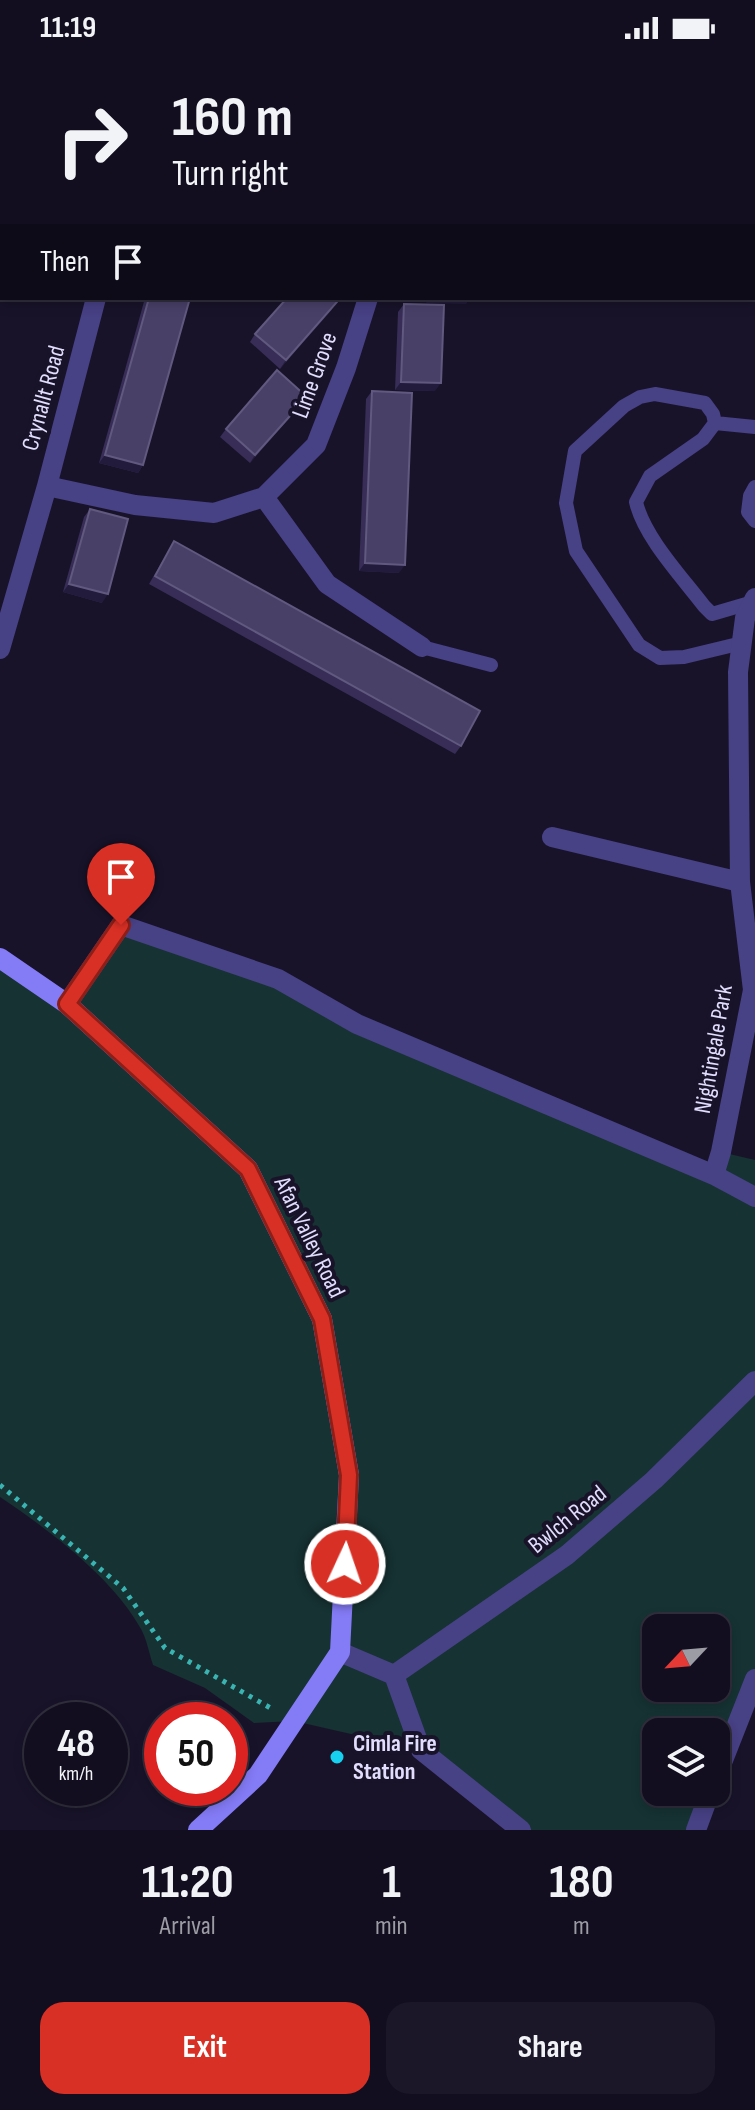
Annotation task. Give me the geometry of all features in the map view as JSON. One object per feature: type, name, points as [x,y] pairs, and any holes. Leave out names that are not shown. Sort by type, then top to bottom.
[{"type":"main road","name":"Afan Valley Road","points":[[0,958],[67,1004],[248,1169],[322,1319],[349,1475],[340,1652]]},
{"type":"main road","points":[[198,1830],[258,1775],[340,1652]]},
{"type":"street","name":"Crynallt Road","points":[[0,649],[95,300]]},
{"type":"street","name":"Lime Grove","points":[[47,486],[135,505],[214,513],[264,497],[316,445],[346,368],[367,300]]},
{"type":"street","points":[[264,497],[327,584],[422,647]]},
{"type":"street","name":"Nightingale Park","points":[[714,1175],[753,990],[740,882],[747,794],[738,672],[745,618],[754,600]]},
{"type":"street","points":[[552,837],[740,882]]},
{"type":"street","points":[[67,1004],[121,925],[278,979],[357,1024],[714,1175],[755,1197]]},
{"type":"street","name":"Bwlch Road","points":[[394,1675],[567,1555],[654,1480],[755,1381]]},
{"type":"street","points":[[340,1652],[394,1675],[421,1750],[521,1830]]},
{"type":"street","points":[[730,1742],[755,1679]]},
{"type":"street","points":[[696,1830],[705,1806]]},
{"type":"lane","points":[[742,643],[684,657],[660,658],[639,645],[576,551],[566,503],[575,451],[624,406],[640,397],[655,394],[705,403],[713,414],[715,423],[703,439],[650,476],[636,502],[639,517],[712,614],[754,600]]},
{"type":"lane","points":[[715,423],[755,427]]},
{"type":"lane","points":[[755,487],[748,512],[755,521]]},
{"type":"lane","points":[[422,647],[491,665]]},
{"type":"path","points":[[0,1485],[123,1588],[165,1648],[294,1721]]},
{"type":"green space","points":[[121,925],[278,979],[714,1175],[721,1152],[755,1160],[755,1679],[730,1742],[730,1718],[642,1718],[642,1806],[705,1806],[696,1830],[521,1830],[421,1750],[294,1721],[254,1723],[248,1719],[248,1702],[225,1702],[205,1688],[153,1665],[141,1629],[114,1591],[78,1556],[0,1497],[0,958],[67,1004]]},
{"type":"building","points":[[148,300],[189,300],[143,465],[105,455]]},
{"type":"building","points":[[285,300],[337,302],[286,360],[255,334]]},
{"type":"building","points":[[404,304],[444,305],[441,383],[401,382]]},
{"type":"building","points":[[277,370],[307,397],[255,455],[226,429]]},
{"type":"building","points":[[372,391],[412,393],[405,565],[365,563]]},
{"type":"building","points":[[90,509],[128,519],[108,594],[69,584]]},
{"type":"building","points":[[174,541],[480,711],[461,746],[155,576]]},
{"type":"place","name":"Cimla Fire Station","points":[[337,1757]]},
{"type":"route","points":[[121,925],[67,1004],[248,1169],[322,1319],[349,1475],[345,1564]]}]
